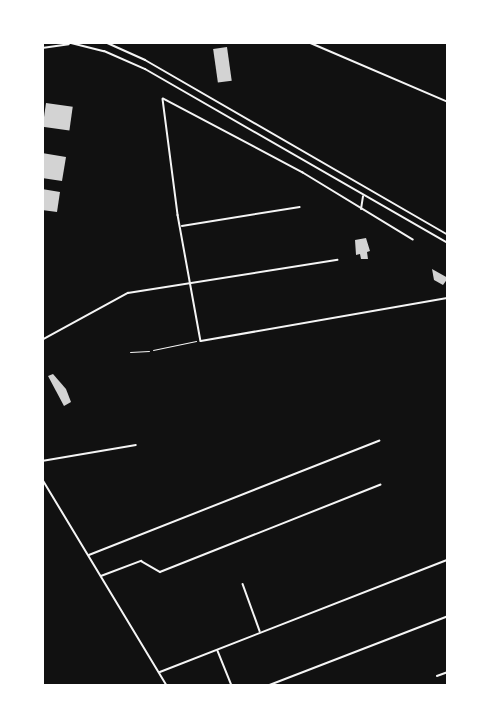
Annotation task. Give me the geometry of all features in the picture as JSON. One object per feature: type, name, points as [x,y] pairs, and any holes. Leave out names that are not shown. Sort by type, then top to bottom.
[{"type":"main road","points":[[67,42],[139,66],[448,243]]},
{"type":"main road","points":[[105,42],[145,60],[448,235]]},
{"type":"main road","points":[[308,42],[448,102]]},
{"type":"main road","points":[[42,48],[78,44]]},
{"type":"main road","points":[[361,193],[361,209]]},
{"type":"main road","points":[[42,479],[167,686]]},
{"type":"street","points":[[413,240],[163,99],[190,283],[201,340],[448,298]]},
{"type":"street","points":[[182,226],[299,207]]},
{"type":"street","points":[[42,340],[121,296],[337,260]]},
{"type":"street","points":[[88,555],[379,441]]},
{"type":"street","points":[[42,461],[136,446]]},
{"type":"street","points":[[100,576],[141,561],[160,572],[381,485]]},
{"type":"street","points":[[159,673],[448,560]]},
{"type":"street","points":[[243,584],[260,632]]},
{"type":"street","points":[[267,686],[448,616]]},
{"type":"street","points":[[217,649],[232,686]]},
{"type":"street","points":[[437,676],[448,672]]},
{"type":"lane","points":[[130,352],[149,351]]},
{"type":"path","points":[[149,351],[201,340]]},
{"type":"building","points":[[227,47],[232,81],[218,83],[213,49]]},
{"type":"building","points":[[46,103],[73,107],[69,131],[43,127]]},
{"type":"building","points":[[42,153],[66,157],[62,181],[42,178]]},
{"type":"building","points":[[42,189],[60,192],[57,212],[42,210]]},
{"type":"building","points":[[366,238],[370,251],[367,252],[368,259],[361,259],[360,254],[356,255],[355,240]]},
{"type":"building","points":[[432,269],[448,278],[443,285],[434,280]]},
{"type":"building","points":[[53,374],[66,389],[71,402],[64,406],[48,376]]}]
